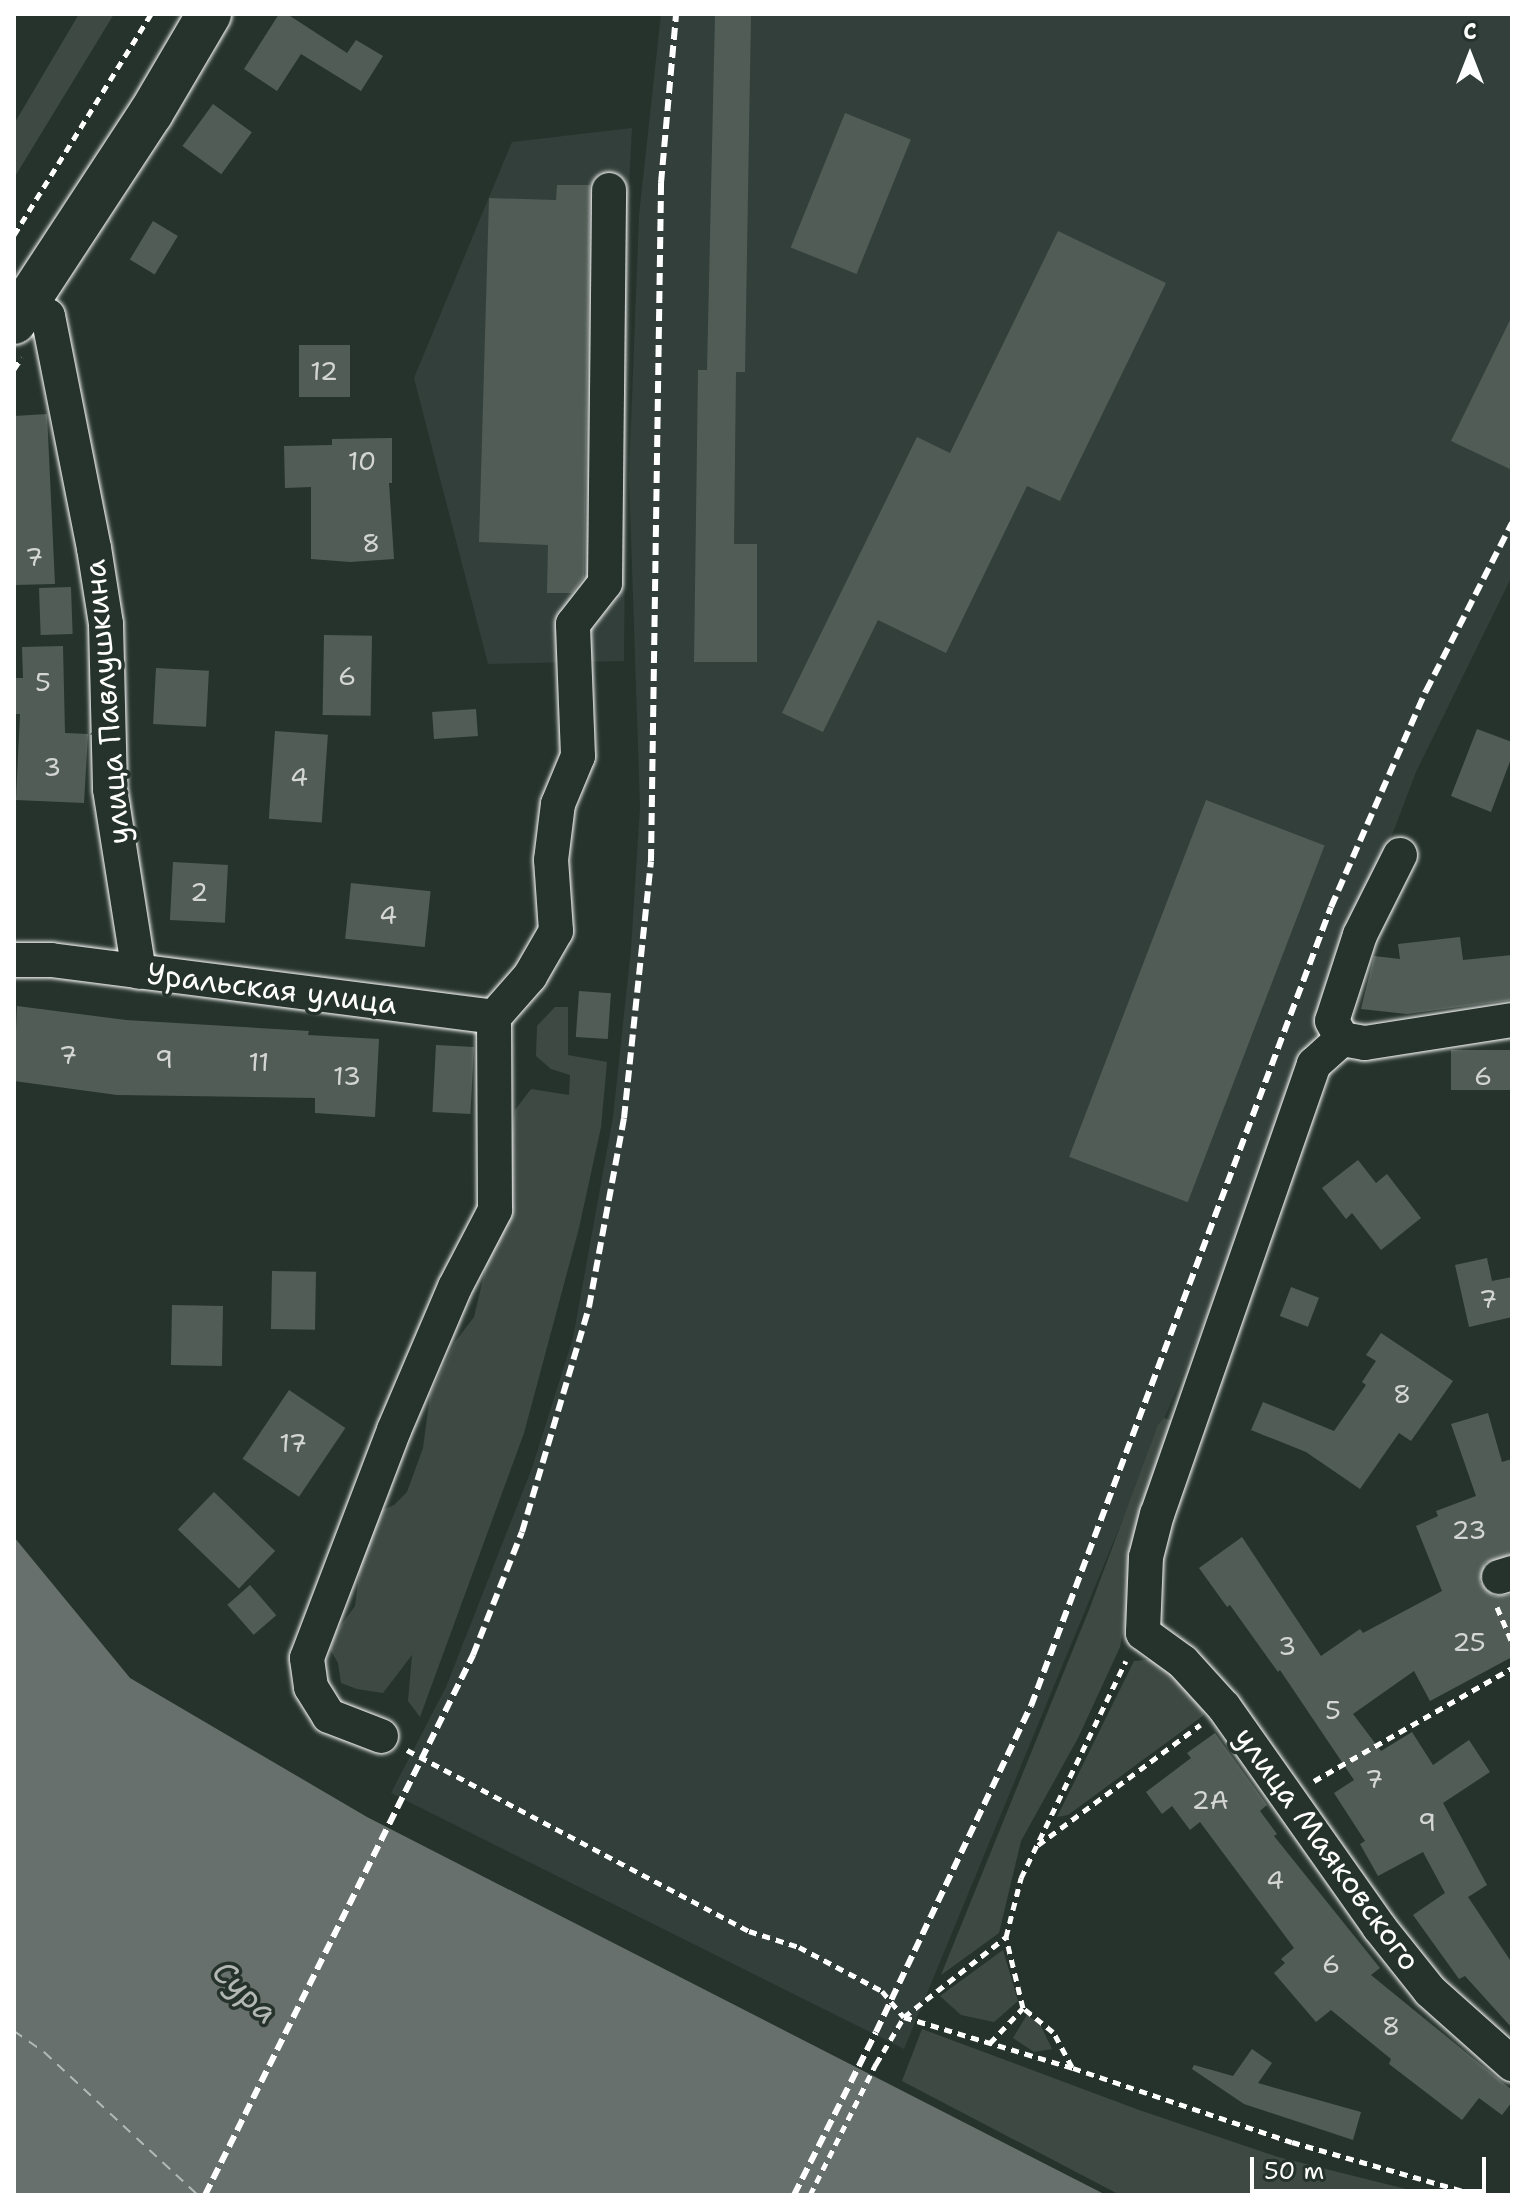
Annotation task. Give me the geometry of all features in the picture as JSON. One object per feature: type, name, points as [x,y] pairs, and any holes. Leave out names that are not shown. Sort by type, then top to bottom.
[{"type":"main road","points":[[20,312],[151,113],[209,14]]},
{"type":"street","points":[[381,1736],[329,1716],[311,1687],[307,1658],[394,1430],[455,1287],[495,1210],[494,1017],[530,976],[556,931],[551,860],[558,804],[578,756],[573,624],[605,583],[609,190]]},
{"type":"street","name":"улица Павлушкина","points":[[20,312],[48,316],[94,548],[106,624],[110,789],[139,972]]},
{"type":"street","points":[[1354,1041],[1332,1021],[1360,935],[1400,855]]},
{"type":"street","name":"Уральская улица","points":[[14,960],[51,960],[494,1017]]},
{"type":"street","points":[[1143,1633],[1141,1597],[1146,1557],[1157,1514],[1314,1064],[1354,1041],[1512,1020]]},
{"type":"street","name":"улица Маяковского","points":[[1143,1633],[1183,1662],[1224,1707],[1379,1927],[1430,1991],[1512,2064]]},
{"type":"path","points":[[14,235],[151,14]]},
{"type":"path","points":[[1073,2068],[1053,2032],[1023,2008],[1006,1937],[1021,1878],[1124,1663],[1143,1633]]},
{"type":"path","points":[[1289,1796],[1512,1668]]},
{"type":"path","points":[[1037,1846],[1224,1707]]},
{"type":"path","points":[[381,1736],[749,1931],[799,1947],[882,1991],[904,2017],[1073,2068],[1292,2142],[1477,2195]]},
{"type":"path","points":[[810,2195],[876,2064],[904,2017],[1006,1937]]},
{"type":"path","points":[[990,2043],[1023,2008]]},
{"type":"shaded area","points":[[79,14],[114,14],[14,178],[14,124]]},
{"type":"shaded area","points":[[661,14],[1512,14],[1512,576],[1416,772],[1234,1250],[904,2049],[391,1793],[446,1687],[532,1468],[573,1338],[613,1117],[631,949],[640,807],[629,477],[639,215]]},
{"type":"shaded area","points":[[632,128],[628,207],[624,661],[488,664],[414,378],[512,142]]},
{"type":"shaded area","points":[[555,1007],[568,1007],[568,1055],[607,1062],[601,1127],[579,1228],[524,1433],[420,1717],[408,1701],[412,1655],[383,1693],[341,1683],[338,1663],[330,1649],[336,1632],[355,1606],[361,1559],[373,1514],[394,1505],[407,1492],[423,1448],[430,1395],[455,1342],[474,1317],[505,1186],[515,1110],[531,1089],[569,1095],[570,1075],[551,1069],[536,1056],[537,1026]]},
{"type":"shaded area","points":[[1164,1418],[1176,1422],[1143,1537],[1120,1647],[1078,1738],[1021,1841],[999,1933],[941,1975],[1089,1610],[1158,1425]]},
{"type":"shaded area","points":[[1155,1659],[1200,1695],[1204,1715],[1068,1815],[1057,1817],[1134,1661]]},
{"type":"shaded area","points":[[1003,1950],[1018,2001],[994,2022],[961,2015],[940,1996]]},
{"type":"shaded area","points":[[1027,2015],[1040,2024],[1052,2049],[1034,2052],[1013,2038]]},
{"type":"shaded area","points":[[922,2029],[1139,2110],[1278,2157],[1430,2195],[1120,2195],[902,2081]]},
{"type":"water","name":"Сура","points":[[14,1537],[130,1678],[367,1817],[1106,2195],[14,2195]]},
{"type":"building","points":[[279,14],[287,14],[347,53],[356,40],[383,56],[361,91],[301,54],[277,91],[244,69]]},
{"type":"building","points":[[715,14],[751,14],[745,372],[736,372],[734,544],[757,544],[757,662],[694,662],[698,370],[707,370]]},
{"type":"building","points":[[213,104],[252,132],[221,174],[182,146]]},
{"type":"building","points":[[845,113],[911,140],[857,274],[791,247]]},
{"type":"building","points":[[557,185],[590,185],[584,577],[572,593],[547,593],[548,545],[479,542],[489,198],[556,200]]},
{"type":"building","points":[[153,221],[178,236],[155,275],[130,260]]},
{"type":"building","points":[[1058,231],[1166,283],[1060,501],[1027,486],[946,653],[878,620],[823,732],[782,713],[917,437],[950,453]]},
{"type":"building","points":[[1512,316],[1512,470],[1451,441]]},
{"type":"building","points":[[299,345],[350,345],[350,397],[299,397]]},
{"type":"building","points":[[47,414],[55,584],[14,585],[14,416]]},
{"type":"building","points":[[392,438],[392,483],[389,483],[394,559],[350,562],[311,559],[311,487],[285,488],[284,446],[332,445],[332,439]]},
{"type":"building","points":[[71,587],[73,634],[41,635],[39,588]]},
{"type":"building","points":[[324,635],[372,636],[371,716],[323,715]]},
{"type":"building","points":[[63,646],[65,733],[88,734],[84,803],[16,800],[20,714],[14,714],[14,678],[23,678],[22,647]]},
{"type":"building","points":[[156,668],[209,671],[206,727],[153,724]]},
{"type":"building","points":[[476,709],[478,736],[434,739],[432,712]]},
{"type":"building","points":[[1477,729],[1512,742],[1512,756],[1491,812],[1451,796]]},
{"type":"building","points":[[275,731],[328,735],[322,822],[269,819]]},
{"type":"building","points":[[1206,800],[1325,846],[1188,1202],[1069,1157]]},
{"type":"building","points":[[173,862],[228,865],[225,923],[170,920]]},
{"type":"building","points":[[351,883],[431,891],[425,947],[345,939]]},
{"type":"building","points":[[1460,937],[1463,960],[1512,955],[1512,1000],[1407,1014],[1361,1009],[1374,956],[1400,959],[1398,944]]},
{"type":"building","points":[[579,991],[611,993],[608,1039],[576,1037]]},
{"type":"building","points":[[17,1006],[126,1020],[309,1031],[308,1035],[379,1039],[375,1117],[315,1113],[315,1098],[117,1095],[14,1081]]},
{"type":"building","points":[[436,1045],[474,1047],[470,1114],[432,1112]]},
{"type":"building","points":[[1451,1050],[1512,1050],[1512,1090],[1451,1090]]},
{"type":"building","points":[[1358,1160],[1376,1183],[1387,1174],[1421,1218],[1381,1250],[1352,1213],[1346,1219],[1322,1188]]},
{"type":"building","points":[[1487,1258],[1492,1281],[1512,1277],[1512,1317],[1469,1327],[1455,1265]]},
{"type":"building","points":[[272,1271],[316,1272],[315,1330],[271,1329]]},
{"type":"building","points":[[1291,1287],[1319,1298],[1308,1327],[1280,1316]]},
{"type":"building","points":[[172,1305],[223,1306],[222,1366],[171,1365]]},
{"type":"building","points":[[1381,1333],[1453,1381],[1411,1441],[1399,1433],[1360,1489],[1306,1452],[1251,1430],[1263,1402],[1334,1431],[1366,1385],[1362,1382],[1376,1361],[1366,1355]]},
{"type":"building","points":[[289,1390],[345,1428],[299,1497],[243,1459]]},
{"type":"building","points":[[1488,1413],[1502,1462],[1512,1459],[1512,1554],[1485,1563],[1480,1582],[1494,1596],[1512,1594],[1512,1657],[1430,1701],[1414,1671],[1353,1714],[1381,1751],[1412,1732],[1433,1765],[1469,1740],[1490,1772],[1443,1803],[1487,1885],[1468,1897],[1512,1963],[1512,2028],[1465,1976],[1459,1979],[1413,1915],[1445,1893],[1423,1852],[1378,1876],[1360,1844],[1365,1841],[1334,1793],[1354,1780],[1280,1670],[1278,1672],[1199,1568],[1242,1537],[1321,1656],[1360,1629],[1363,1633],[1442,1591],[1416,1526],[1438,1516],[1436,1511],[1476,1496],[1451,1424]]},
{"type":"building","points":[[214,1492],[275,1551],[239,1588],[178,1529]]},
{"type":"building","points":[[250,1585],[276,1615],[254,1635],[227,1605]]},
{"type":"building","points":[[1215,1733],[1267,1805],[1260,1811],[1277,1834],[1274,1836],[1380,1968],[1371,1975],[1512,2090],[1512,2102],[1502,2115],[1479,2098],[1462,2120],[1389,2064],[1391,2059],[1331,2010],[1316,2022],[1274,1973],[1285,1963],[1281,1959],[1294,1948],[1200,1822],[1190,1830],[1172,1806],[1162,1814],[1146,1792],[1191,1758],[1187,1753]]},
{"type":"building","points":[[1252,2049],[1272,2063],[1258,2083],[1361,2112],[1353,2140],[1244,2104],[1192,2069],[1194,2065],[1233,2076]]},
{"type":"ferry route","points":[[14,2031],[44,2052],[198,2195]]},
{"type":"railway","points":[[205,2195],[473,1655],[522,1532],[589,1307],[624,1118],[651,861],[661,183],[676,14]]},
{"type":"railway","points":[[794,2195],[876,2032],[1031,1706],[1331,907],[1426,691],[1512,523]]}]
